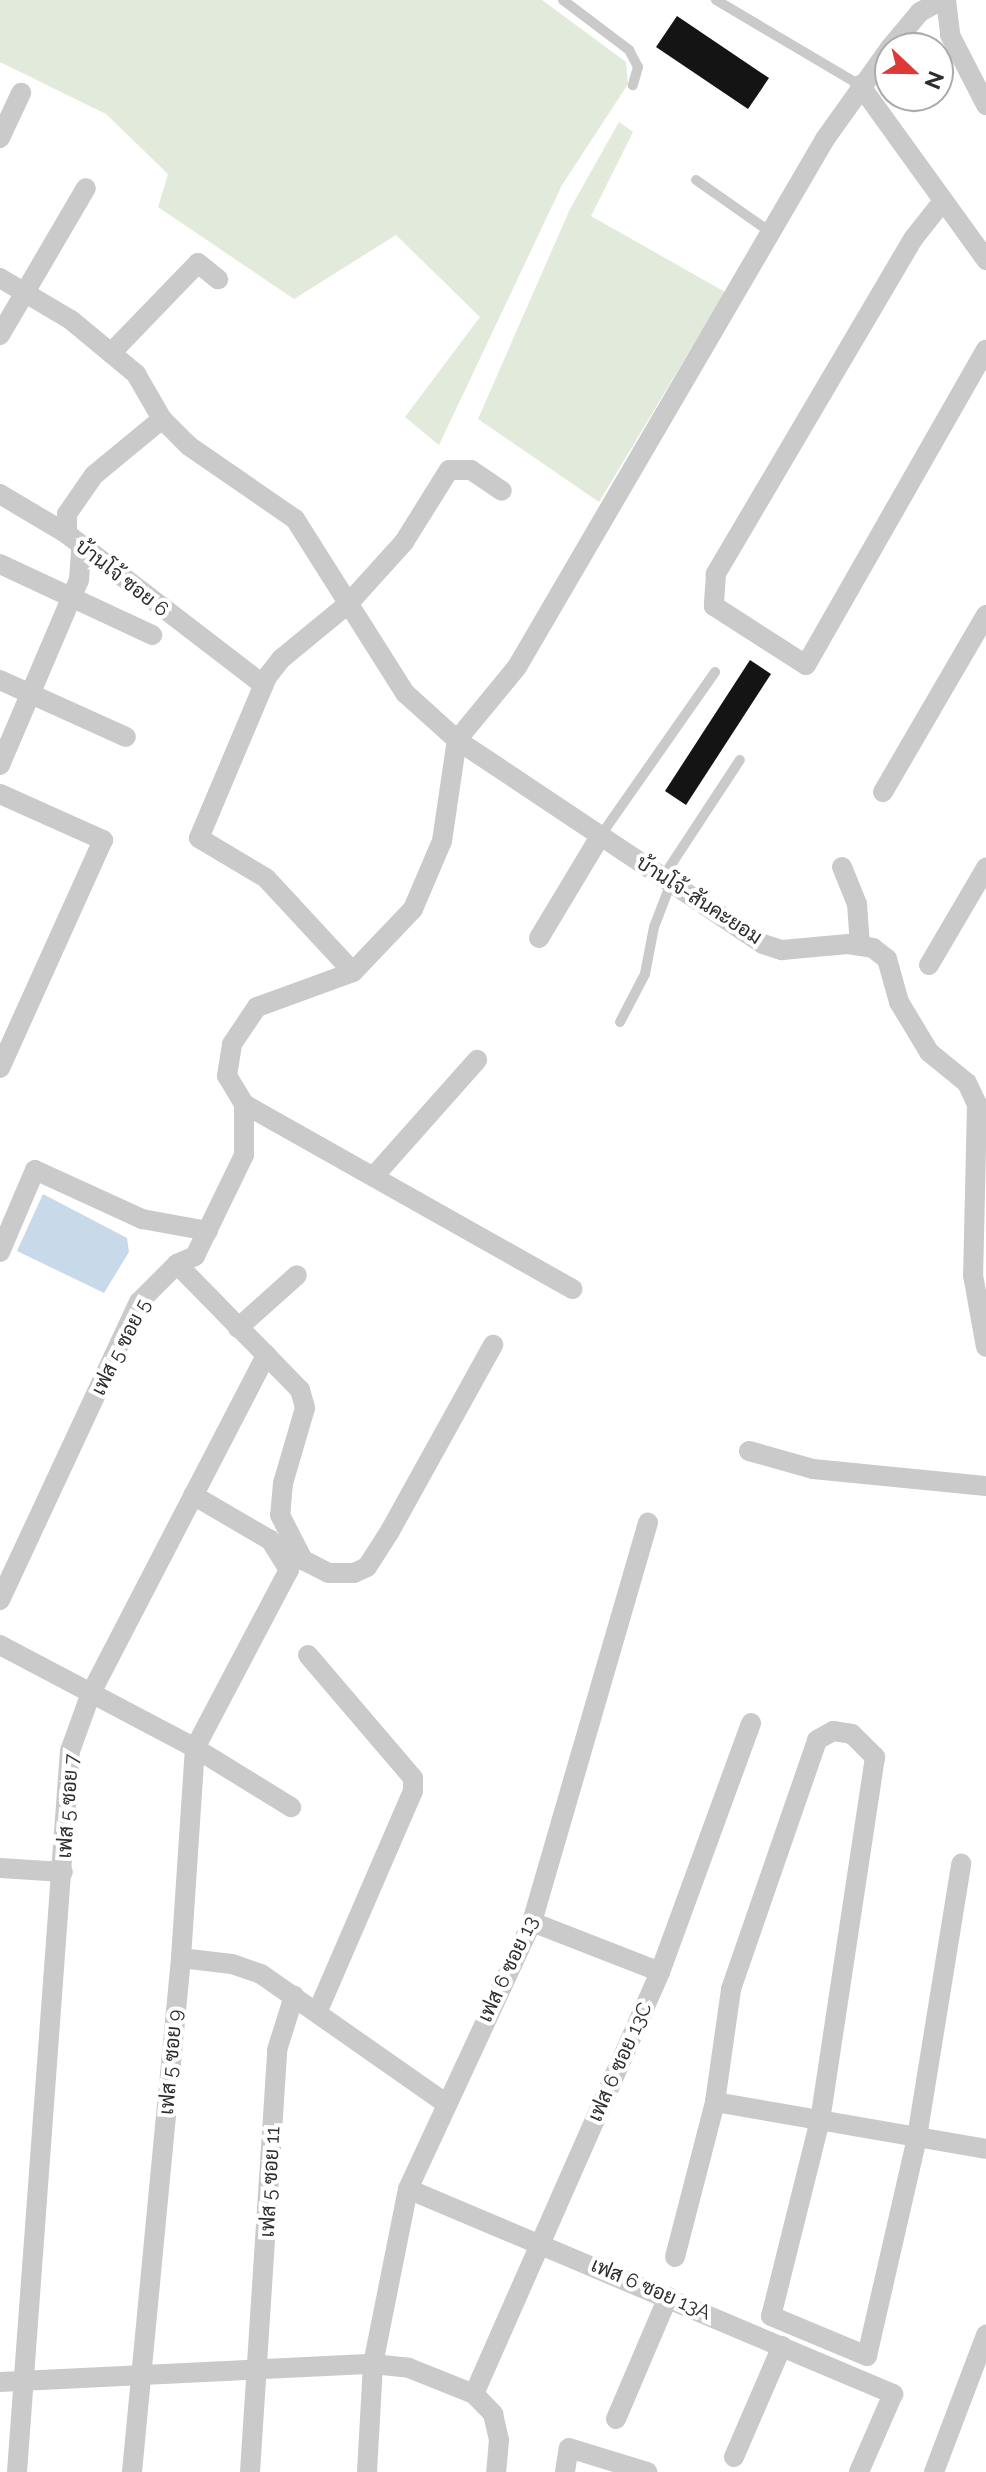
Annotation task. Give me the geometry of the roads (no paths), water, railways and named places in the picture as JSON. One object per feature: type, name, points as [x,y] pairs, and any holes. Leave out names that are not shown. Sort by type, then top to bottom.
[{"type":"street","points":[[903,32],[920,12],[944,0],[950,35],[986,105]]},
{"type":"street","points":[[457,740],[517,667],[860,85],[874,68]]},
{"type":"street","points":[[860,85],[986,260]]},
{"type":"street","points":[[0,138],[21,93]]},
{"type":"street","points":[[0,335],[28,295],[86,188]]},
{"type":"street","points":[[943,201],[913,239],[716,574],[714,606],[806,665],[986,350]]},
{"type":"street","points":[[111,353],[198,263],[218,279]]},
{"type":"street","name":"บ้านโจ้-สันคะยอม","points":[[0,278],[71,320],[136,374],[162,419],[189,446],[295,519],[315,544],[348,604],[405,693],[457,740],[763,944],[782,950],[860,946]]},
{"type":"street","name":"บ้านโจ้ ซอย 6","points":[[162,419],[94,475],[67,514],[67,534],[81,550],[264,685]]},
{"type":"street","points":[[353,972],[266,878],[199,838],[264,685],[281,659],[348,604],[404,542],[449,470],[471,470],[502,491]]},
{"type":"street","points":[[0,494],[67,534]]},
{"type":"street","points":[[0,765],[72,598],[81,550]]},
{"type":"street","points":[[0,564],[152,635]]},
{"type":"street","points":[[883,792],[986,615]]},
{"type":"street","points":[[0,680],[126,737]]},
{"type":"street","name":"เฟส 5 ซอย 5","points":[[0,1600],[139,1302],[177,1264],[195,1256],[244,1155],[244,1104],[227,1076],[232,1044],[257,1007],[353,972],[413,909],[430,876],[442,841],[457,740]]},
{"type":"street","points":[[0,794],[103,840],[4,1046],[0,1068]]},
{"type":"street","points":[[539,938],[601,835]]},
{"type":"street","points":[[842,867],[857,904],[860,946],[887,959],[899,1002],[929,1052],[967,1083],[977,1104],[979,1274],[986,1347]]},
{"type":"street","points":[[929,965],[986,868]]},
{"type":"street","points":[[375,1175],[477,1060]]},
{"type":"street","points":[[244,1104],[375,1175],[572,1289]]},
{"type":"street","points":[[0,1252],[35,1170],[142,1219],[208,1231]]},
{"type":"street","points":[[177,1264],[300,1390],[305,1408],[283,1483],[280,1515],[303,1560],[328,1573],[354,1573],[367,1567],[493,1345]]},
{"type":"street","points":[[238,1328],[297,1275]]},
{"type":"street","name":"เฟส 5 ซอย 7","points":[[17,2472],[70,1751],[91,1693],[266,1355]]},
{"type":"street","points":[[749,1451],[813,1469],[986,1486]]},
{"type":"street","points":[[193,1495],[270,1540],[289,1570],[195,1748]]},
{"type":"street","name":"เฟส 6 ซอย 13","points":[[367,2472],[373,2364],[408,2189],[445,2103],[532,1922],[648,1523]]},
{"type":"street","points":[[0,1645],[195,1748],[291,1807]]},
{"type":"street","points":[[308,1655],[413,1778],[413,1791],[317,2013]]},
{"type":"street","name":"เฟส 6 ซอย 13C","points":[[474,2394],[660,1972],[751,1723]]},
{"type":"street","points":[[675,2257],[715,2102],[731,1989],[817,1740],[833,1731],[852,1734],[875,1757],[820,2120],[771,2316],[867,2356],[917,2137],[961,1864]]},
{"type":"street","name":"เฟส 5 ซอย 9","points":[[132,2472],[181,1958],[195,1748]]},
{"type":"street","points":[[0,1868],[63,1872]]},
{"type":"street","points":[[532,1922],[660,1972]]},
{"type":"street","points":[[181,1958],[232,1964],[261,1974],[445,2103]]},
{"type":"street","name":"เฟส 5 ซอย 11","points":[[250,2472],[259,2369],[277,2050],[294,1996]]},
{"type":"street","points":[[715,2102],[986,2149]]},
{"type":"street","name":"เฟส 6 ซอย 13A","points":[[408,2189],[540,2241],[893,2394],[859,2472]]},
{"type":"street","points":[[616,2419],[668,2297]]},
{"type":"street","points":[[934,2472],[986,2335]]},
{"type":"street","points":[[734,2457],[782,2346]]},
{"type":"street","points":[[0,2382],[373,2364],[409,2368],[474,2394],[493,2414],[499,2440],[496,2472]]},
{"type":"street","points":[[565,2472],[569,2448],[647,2472]]},
{"type":"lane","points":[[563,0],[629,50],[638,67],[633,85]]},
{"type":"lane","points":[[716,0],[860,85]]},
{"type":"lane","points":[[696,180],[773,234]]},
{"type":"lane","points":[[601,835],[715,672]]},
{"type":"lane","points":[[620,1022],[645,974],[667,880],[740,760]]},
{"type":"water","points":[[43,1194],[127,1238],[129,1252],[104,1293],[17,1251]]}]
